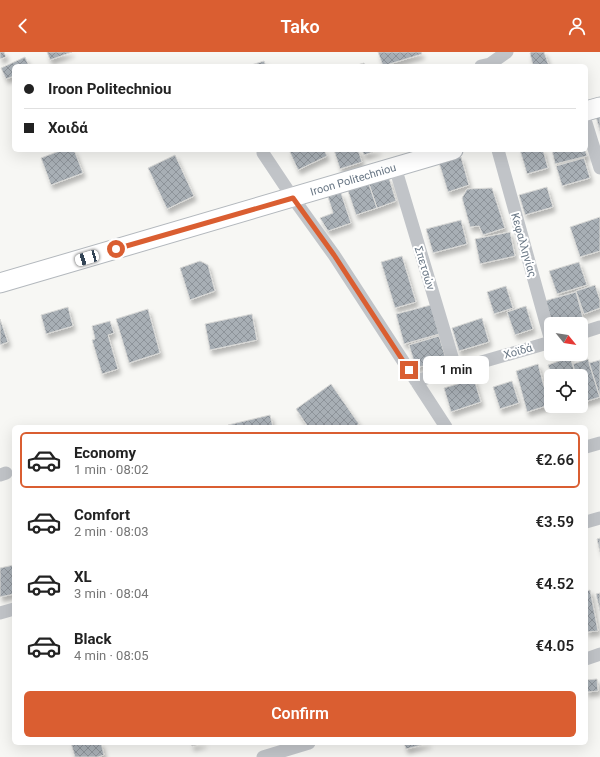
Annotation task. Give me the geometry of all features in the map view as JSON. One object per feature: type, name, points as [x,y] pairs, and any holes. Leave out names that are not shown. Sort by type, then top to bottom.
[{"type":"street","points":[[490,64],[507,52]]},
{"type":"street","points":[[588,110],[600,107]]},
{"type":"street","points":[[588,129],[600,168]]},
{"type":"street","name":"Iroon Politechniou","points":[[0,283],[446,152]]},
{"type":"street","name":"Κεφαλληνίας","points":[[499,152],[544,317]]},
{"type":"street","points":[[264,153],[293,198],[334,255],[445,425]]},
{"type":"street","name":"Σπετσών","points":[[395,167],[456,370]]},
{"type":"street","points":[[588,331],[600,328]]},
{"type":"street","name":"Χοϊδά","points":[[416,381],[544,343]]},
{"type":"street","points":[[588,446],[600,443]]},
{"type":"street","points":[[588,521],[600,518]]},
{"type":"street","points":[[0,613],[12,610]]},
{"type":"street","points":[[588,658],[600,654]]},
{"type":"street","points":[[264,757],[303,745]]},
{"type":"building","points":[[0,52],[4,52],[6,57],[0,59]]},
{"type":"building","points":[[47,52],[72,52],[50,60]]},
{"type":"building","points":[[378,52],[421,52],[422,54],[390,64],[382,64]]},
{"type":"building","points":[[544,52],[548,64],[533,64],[530,53]]},
{"type":"building","points":[[25,57],[28,64],[12,64],[12,77],[6,79],[1,68]]},
{"type":"building","points":[[264,61],[265,64],[254,64]]},
{"type":"building","points":[[600,116],[600,131],[596,117]]},
{"type":"building","points":[[57,152],[75,152],[83,173],[51,185],[41,158]]},
{"type":"building","points":[[290,152],[325,152],[327,156],[298,170]]},
{"type":"building","points":[[335,152],[359,152],[362,162],[340,169]]},
{"type":"building","points":[[363,152],[373,152],[364,155]]},
{"type":"building","points":[[521,152],[544,152],[548,168],[527,174]]},
{"type":"building","points":[[552,152],[586,152],[587,156],[555,164]]},
{"type":"building","points":[[175,155],[194,196],[167,209],[148,168]]},
{"type":"building","points":[[461,157],[469,185],[448,192],[439,163]]},
{"type":"building","points":[[584,158],[590,178],[562,186],[556,166]]},
{"type":"building","points":[[389,178],[396,201],[377,208],[369,184]]},
{"type":"building","points":[[369,184],[377,208],[356,215],[348,191]]},
{"type":"building","points":[[547,187],[553,207],[525,215],[519,195]]},
{"type":"building","points":[[492,188],[505,228],[483,235],[479,226],[470,227],[462,198],[467,189]]},
{"type":"building","points":[[341,193],[351,223],[328,231],[320,218],[333,213],[328,197]]},
{"type":"building","points":[[600,217],[600,251],[580,257],[570,227]]},
{"type":"building","points":[[461,220],[467,244],[433,253],[426,229]]},
{"type":"building","points":[[510,232],[515,256],[480,264],[475,239]]},
{"type":"building","points":[[402,256],[416,302],[395,308],[381,262]]},
{"type":"building","points":[[200,261],[208,265],[215,291],[190,300],[180,268]]},
{"type":"building","points":[[579,262],[587,285],[557,294],[549,271]]},
{"type":"building","points":[[595,285],[600,300],[600,308],[584,314],[576,291]]},
{"type":"building","points":[[506,286],[513,308],[494,314],[487,292]]},
{"type":"building","points":[[576,292],[583,317],[548,317],[541,302]]},
{"type":"building","points":[[431,305],[439,334],[404,344],[396,314]]},
{"type":"building","points":[[526,306],[533,329],[515,335],[507,312]]},
{"type":"building","points":[[68,307],[73,326],[46,334],[41,315]]},
{"type":"building","points":[[148,309],[160,353],[129,363],[116,319]]},
{"type":"building","points":[[252,314],[257,340],[210,350],[205,324]]},
{"type":"building","points":[[482,318],[489,342],[459,351],[452,328]]},
{"type":"building","points":[[0,319],[8,342],[0,345]]},
{"type":"building","points":[[110,321],[114,333],[108,335],[118,369],[102,374],[92,340],[95,339],[92,326]]},
{"type":"building","points":[[439,336],[446,359],[416,368],[409,345]]},
{"type":"building","points":[[588,359],[600,397],[588,401],[588,369],[574,369],[573,364],[588,361]]},
{"type":"building","points":[[600,360],[600,398],[589,363]]},
{"type":"building","points":[[559,361],[571,361],[574,369],[549,369],[548,365]]},
{"type":"building","points":[[538,364],[544,386],[544,407],[527,412],[516,371]]},
{"type":"building","points":[[474,379],[481,402],[451,412],[444,388]]},
{"type":"building","points":[[512,381],[519,403],[500,409],[493,387]]},
{"type":"building","points":[[331,384],[359,424],[307,425],[296,409]]},
{"type":"building","points":[[270,415],[272,425],[228,425]]},
{"type":"building","points":[[600,538],[600,552],[597,539]]},
{"type":"building","points":[[12,565],[12,594],[0,597],[0,568]]},
{"type":"building","points":[[588,590],[590,590],[598,631],[588,632]]},
{"type":"building","points":[[600,593],[600,611],[596,594]]},
{"type":"building","points":[[597,679],[598,691],[588,692],[588,680]]},
{"type":"building","points":[[72,745],[102,745],[104,755],[98,757],[75,757]]},
{"type":"building","points":[[405,745],[421,745],[406,749]]},
{"type":"route","points":[[116,249],[293,198],[334,255],[409,370]]}]
